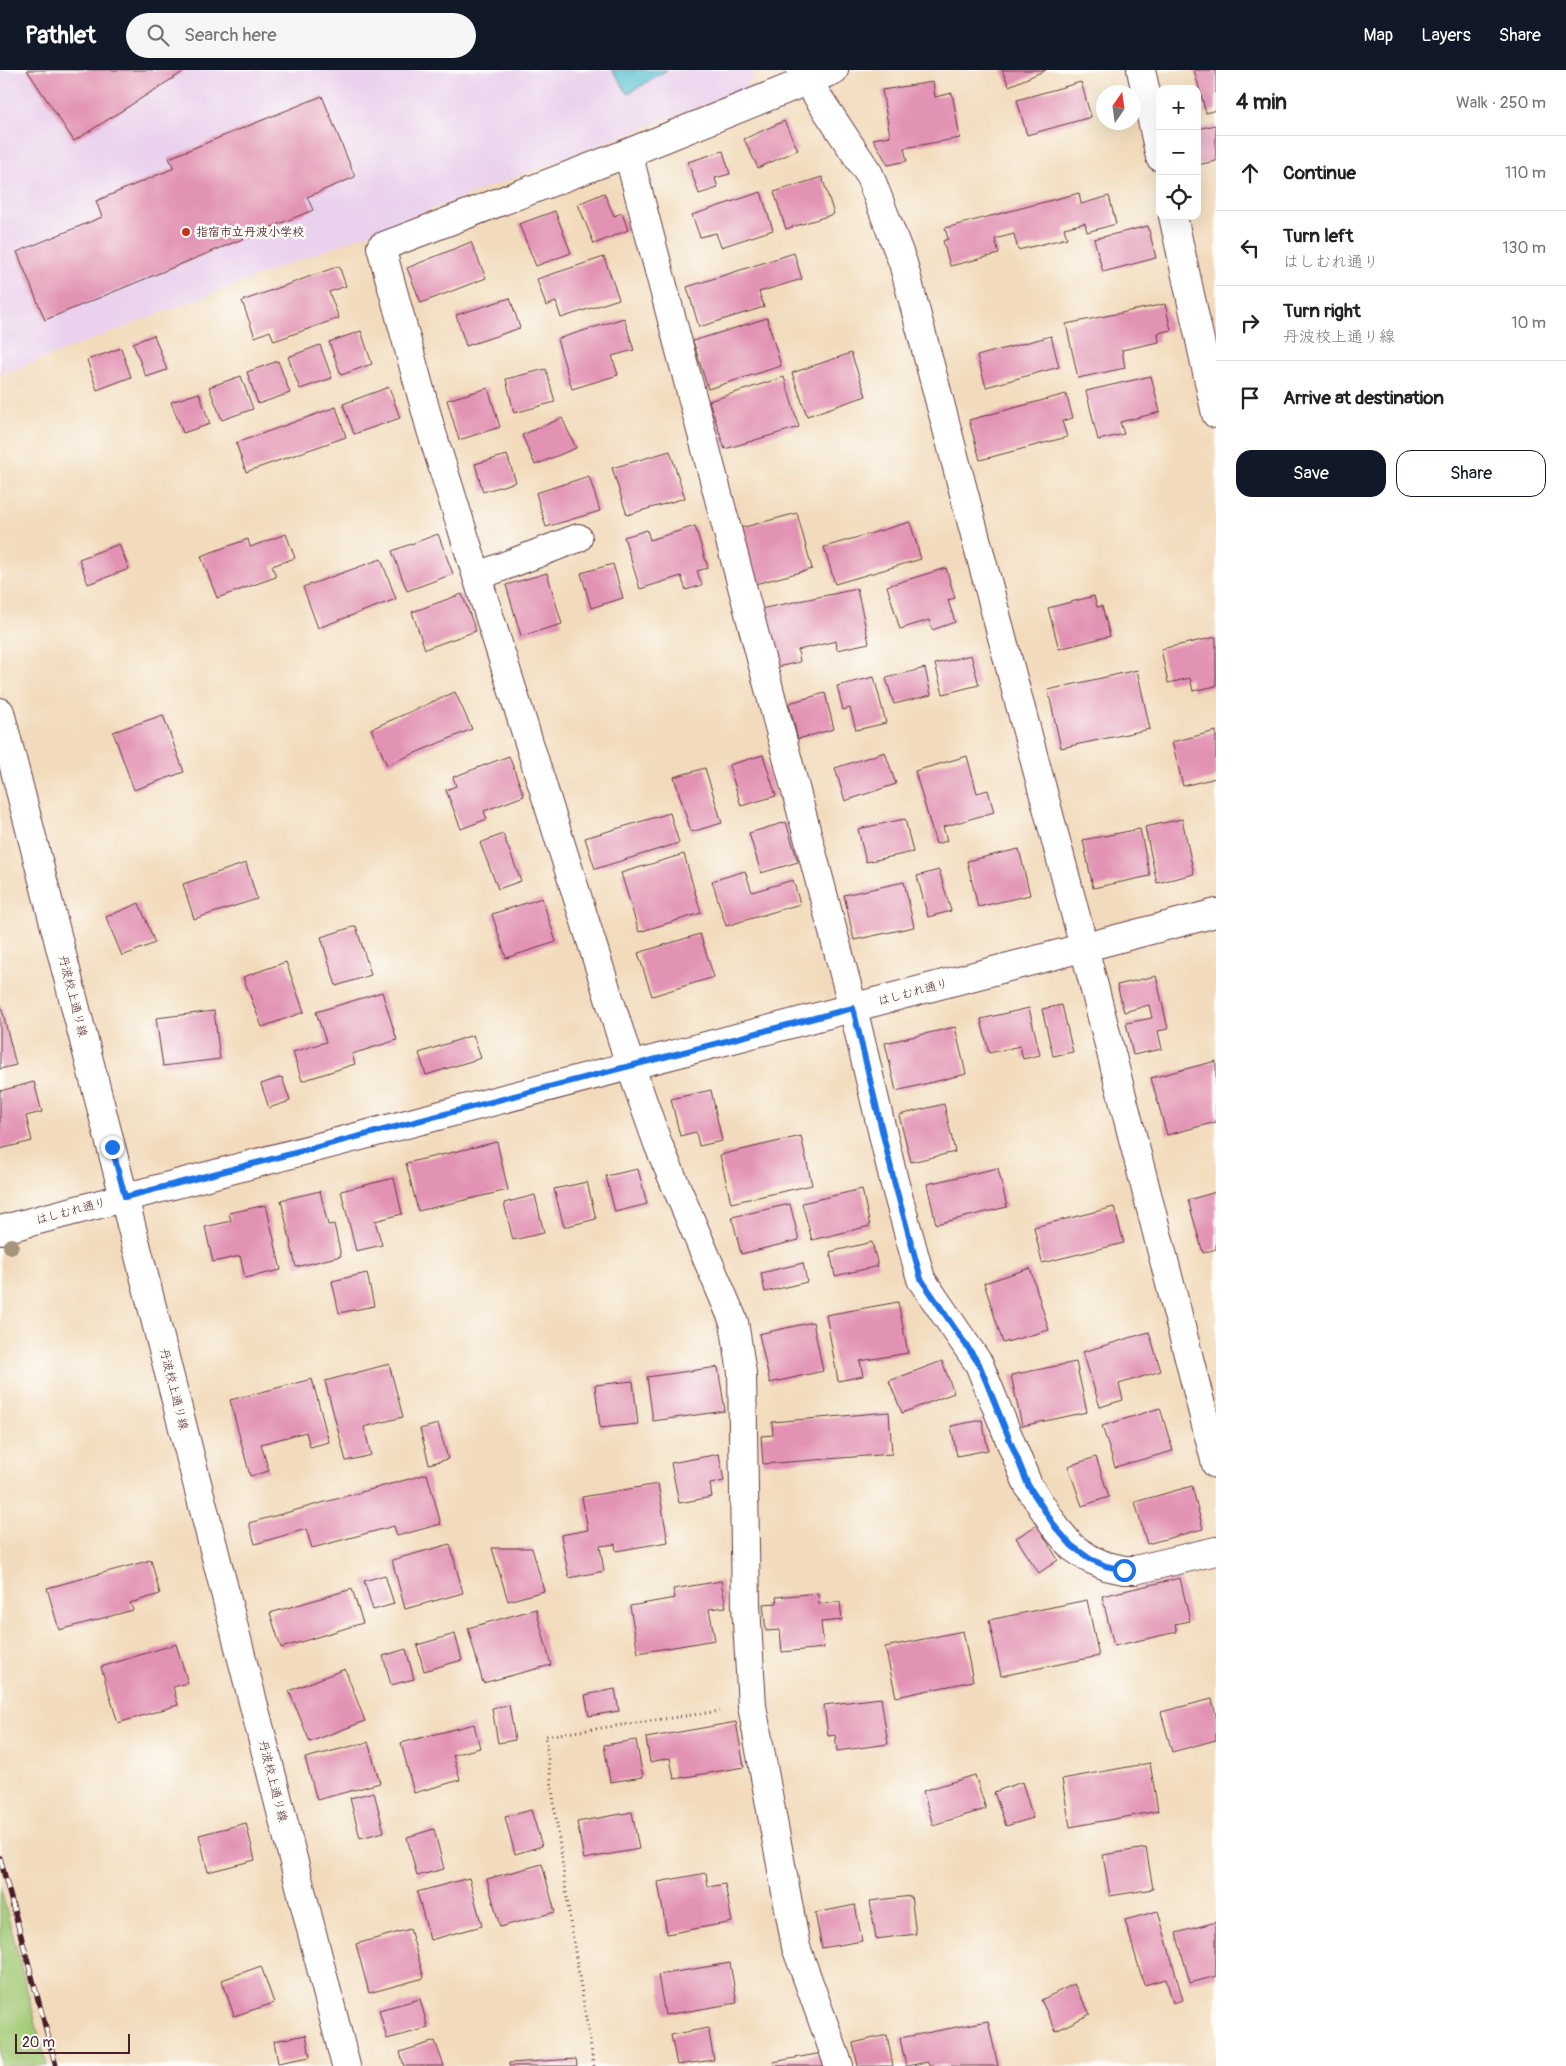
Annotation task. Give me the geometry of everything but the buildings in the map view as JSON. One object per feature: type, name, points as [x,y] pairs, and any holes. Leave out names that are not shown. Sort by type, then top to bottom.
[{"type":"street","points":[[834,70],[804,75],[628,153],[381,247],[431,430],[630,1065],[658,1144],[734,1322],[742,1374],[746,1605],[752,1706],[796,1947],[839,2066]]},
{"type":"street","points":[[1141,70],[1156,139]]},
{"type":"street","points":[[804,75],[869,174],[903,263],[1084,948],[1216,1464]]},
{"type":"street","points":[[628,153],[853,1008],[894,1181],[921,1279],[979,1364],[1028,1485],[1043,1509],[1072,1546],[1090,1559],[1106,1566],[1124,1570],[1135,1570],[1216,1551]]},
{"type":"street","points":[[1174,220],[1216,414]]},
{"type":"street","points":[[478,576],[578,538]]},
{"type":"street","name":"丹波校上通り線","points":[[0,712],[346,2066]]},
{"type":"street","name":"はしむれ通り","points":[[0,1230],[1216,913]]},
{"type":"path","points":[[594,2066],[570,1921],[545,1736],[752,1706]]},
{"type":"shaded area","name":"指宿市立丹波小学校","points":[[0,70],[757,70],[745,89],[0,375]]},
{"type":"green space","points":[[0,1886],[47,2066],[0,2066]]},
{"type":"water","points":[[612,70],[667,70],[628,94]]},
{"type":"railway","points":[[0,1858],[56,2066]]},
{"type":"place","name":"指宿市立丹波小学校","points":[[186,232]]},
{"type":"route","points":[[112,1147],[125,1197],[853,1008],[894,1181],[921,1279],[979,1364],[1028,1485],[1056,1528],[1072,1546],[1090,1559],[1106,1566],[1124,1570]]}]
